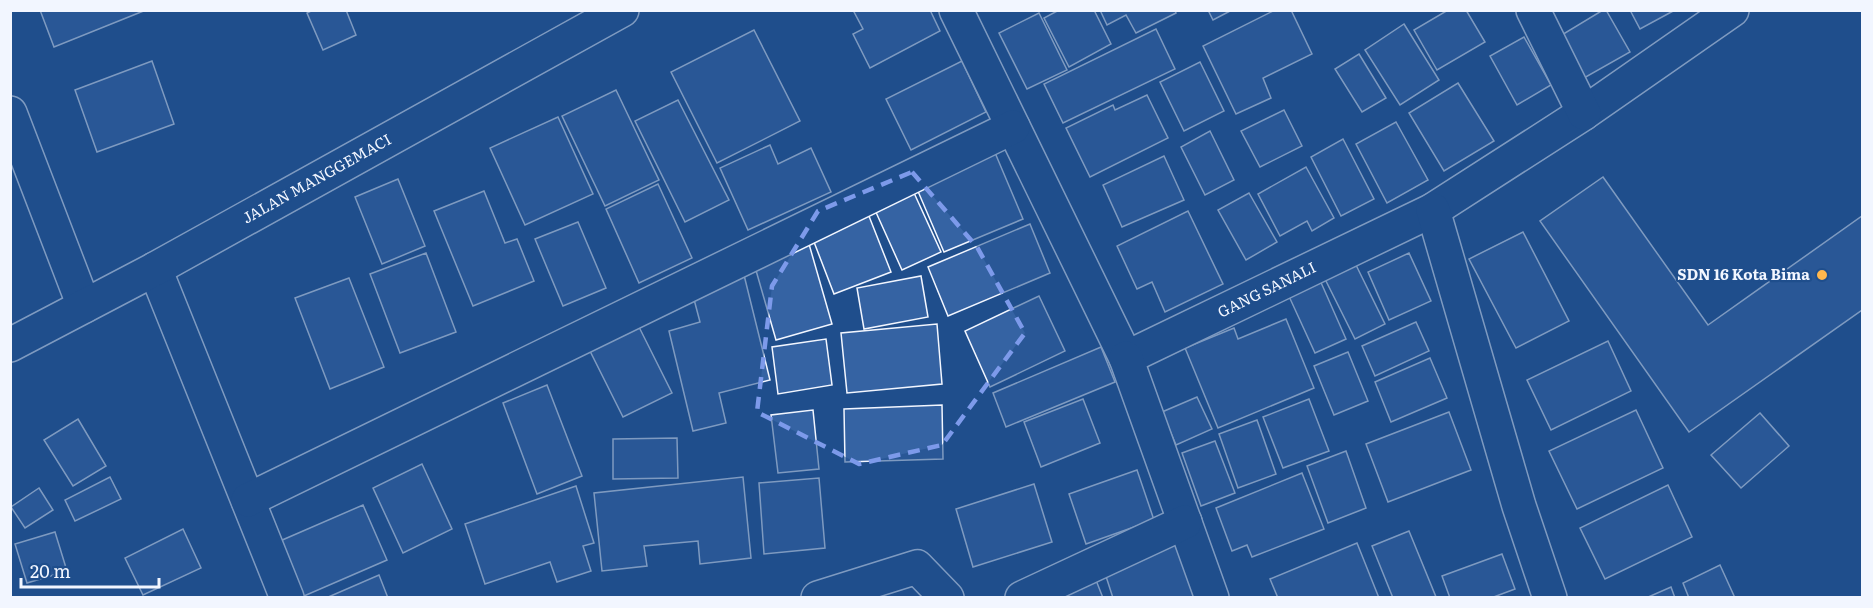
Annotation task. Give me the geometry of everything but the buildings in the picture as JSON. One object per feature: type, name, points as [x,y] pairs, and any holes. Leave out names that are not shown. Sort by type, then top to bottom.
[{"type":"street","name":"JALAN MANGGEMACI","points":[[10,345],[155,269],[622,10]]},
{"type":"street","points":[[956,10],[1126,358],[1212,597]]},
{"type":"street","points":[[1533,10],[1584,113]]},
{"type":"street","name":"GANG SANALI","points":[[1126,358],[1433,210],[1584,113],[1732,10]]},
{"type":"street","points":[[10,112],[84,306]]},
{"type":"street","points":[[248,500],[1013,127]]},
{"type":"street","points":[[1433,210],[1519,506],[1540,595]]},
{"type":"street","points":[[155,269],[287,597]]},
{"type":"street","points":[[1022,597],[1185,522]]},
{"type":"street","points":[[818,597],[917,567],[947,597]]},
{"type":"highlighted area","points":[[912,172],[977,247],[1025,333],[942,445],[859,464],[757,412],[772,286],[818,211]]},
{"type":"place","name":"SDN 16 Kota Bima","points":[[1822,275]]}]
